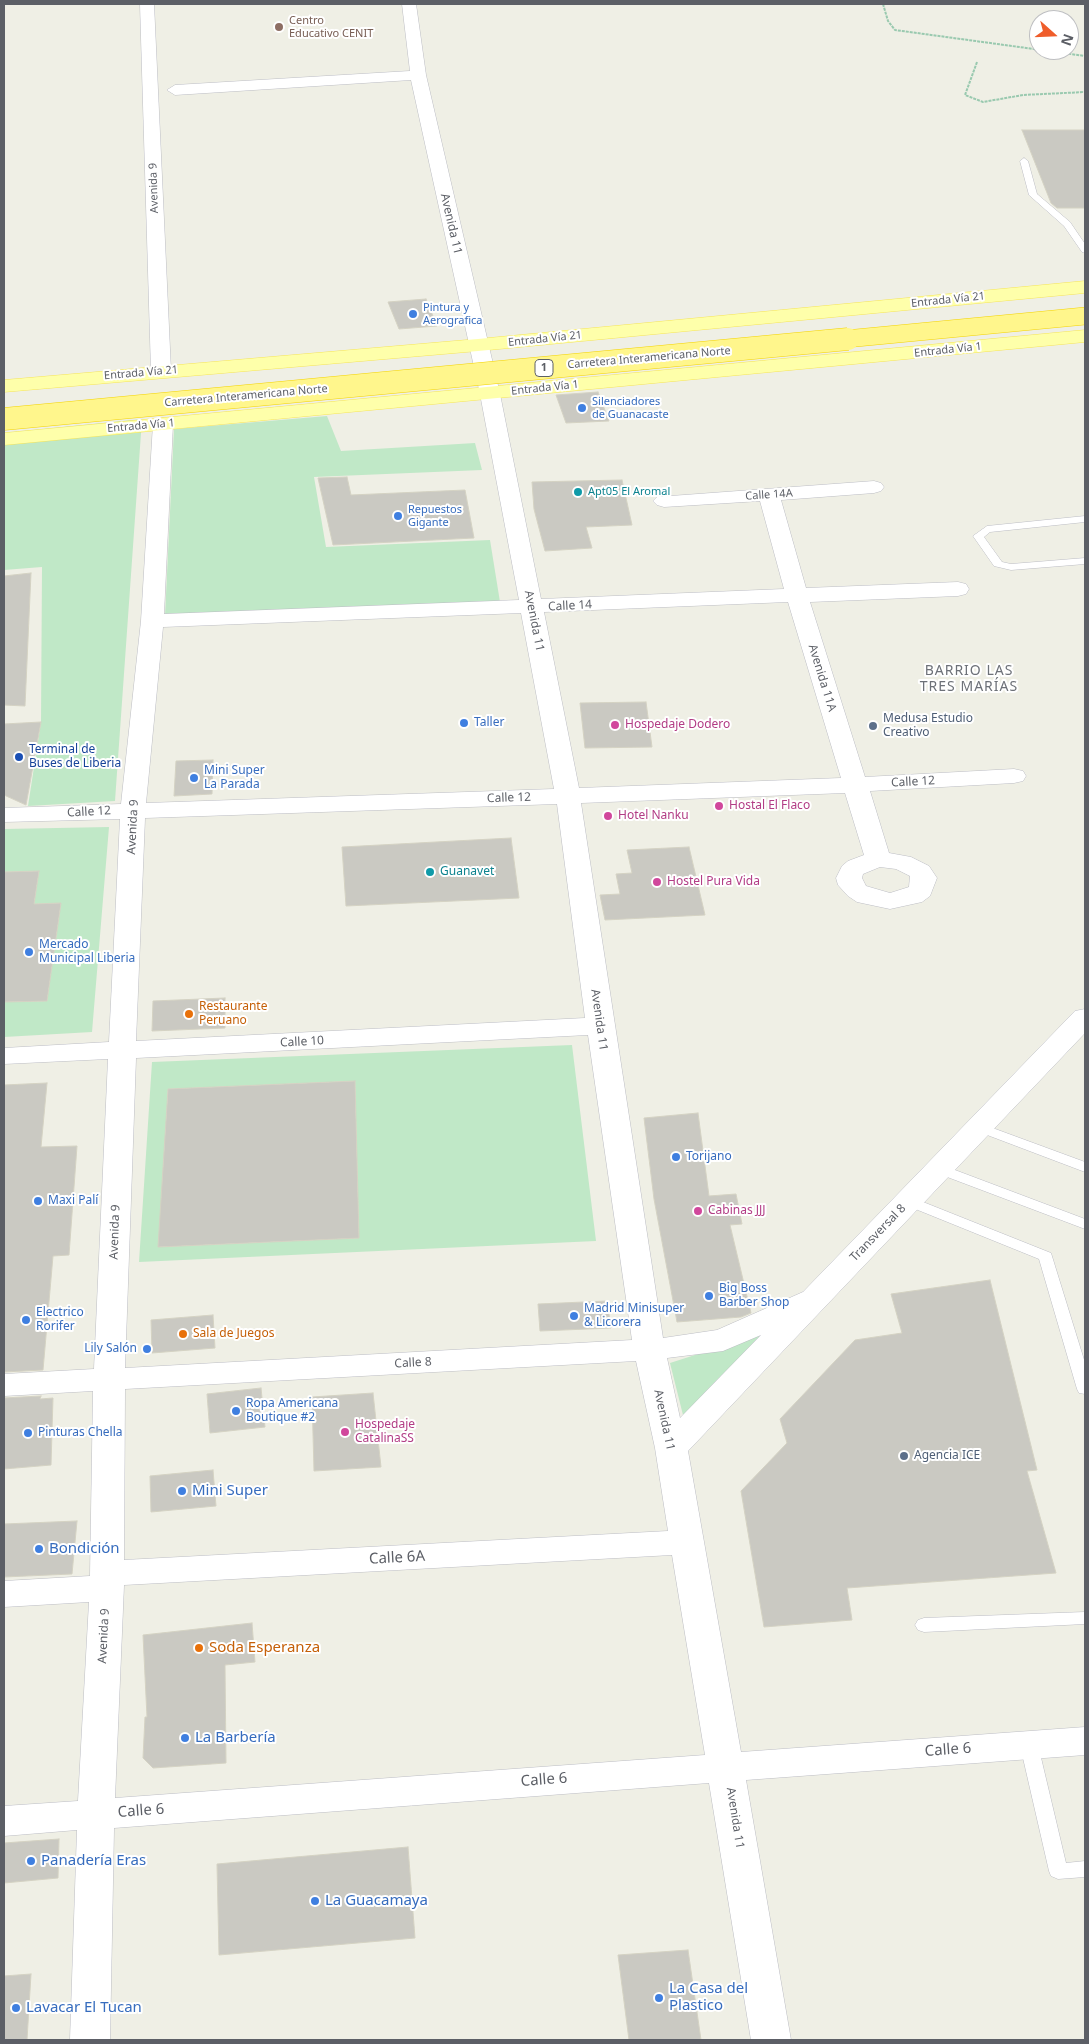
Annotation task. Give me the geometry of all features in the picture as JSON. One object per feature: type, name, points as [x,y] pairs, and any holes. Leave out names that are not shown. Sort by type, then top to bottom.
[{"type":"highway","name":"Carretera Interamericana Norte","points":[[4,405],[1085,305]]},
{"type":"highway","name":"Carretera Interamericana Norte","points":[[4,419],[1085,316]]},
{"type":"main road","name":"Entrada Vía 21","points":[[4,386],[478,345],[1085,287]]},
{"type":"main road","name":"Entrada Vía 1","points":[[4,438],[490,394],[1085,336]]},
{"type":"street","name":"Avenida 9","points":[[147,4],[161,371]]},
{"type":"street","name":"Avenida 11","points":[[409,4],[418,74],[490,394],[568,796],[600,1026],[649,1350],[671,1448],[688,1542],[727,1766],[771,2040]]},
{"type":"street","points":[[174,90],[418,74]]},
{"type":"street","name":"Avenida 9","points":[[90,2040],[96,1815],[107,1580],[109,1380],[122,1051],[133,810],[152,621],[163,424]]},
{"type":"street","name":"Calle 14A","points":[[664,502],[874,487]]},
{"type":"street","name":"Avenida 11A","points":[[769,496],[854,785],[878,859]]},
{"type":"street","name":"Calle 14","points":[[152,621],[958,589]]},
{"type":"street","name":"Calle 12","points":[[8,813],[568,796],[854,785],[1014,776]]},
{"type":"street","name":"Transversal 8","points":[[671,1448],[1085,1017]]},
{"type":"street","name":"Calle 10","points":[[4,1056],[600,1026]]},
{"type":"street","name":"Calle 8","points":[[4,1385],[649,1350],[723,1340],[814,1299]]},
{"type":"street","name":"Calle 6A","points":[[4,1594],[107,1580],[688,1542]]},
{"type":"street","name":"Calle 6","points":[[4,1821],[1085,1741]]},
{"type":"lane","points":[[1024,161],[1033,195],[1067,224],[1085,250]]},
{"type":"lane","points":[[1085,519],[987,529],[978,536],[998,564],[1012,567],[1044,566],[1085,560]]},
{"type":"lane","points":[[979,1127],[1085,1167]]},
{"type":"lane","points":[[939,1169],[1085,1224]]},
{"type":"lane","points":[[908,1201],[1046,1256],[1085,1389]]},
{"type":"lane","points":[[924,1625],[1085,1618]]},
{"type":"lane","points":[[1029,1745],[1058,1871],[1085,1869]]},
{"type":"path","points":[[882,4],[888,21],[895,30],[920,35],[1085,56]]},
{"type":"path","points":[[977,62],[965,95],[983,102],[1023,95],[1085,92]]},
{"type":"green space","points":[[327,416],[341,451],[475,443],[482,470],[314,477],[326,547],[490,540],[500,602],[165,616],[174,429]]},
{"type":"green space","points":[[142,419],[115,801],[28,806],[41,722],[42,567],[4,570],[4,433]]},
{"type":"green space","points":[[109,827],[92,1032],[4,1037],[4,1002],[47,1001],[61,903],[34,904],[39,871],[4,872],[4,829]]},
{"type":"green space","points":[[572,1045],[596,1241],[139,1262],[152,1062]],"holes":[[[355,1081],[359,1238],[159,1247],[168,1089]]]},
{"type":"green space","points":[[770,1331],[684,1419],[670,1363]]},
{"type":"building","points":[[1022,130],[1085,130],[1085,208],[1057,208],[1051,203]]},
{"type":"building","name":"Pintura y Aerografica","points":[[426,299],[437,326],[399,329],[388,302]]},
{"type":"building","name":"Silenciadores de Guanacaste","points":[[598,392],[609,421],[566,423],[556,395]]},
{"type":"building","name":"Repuestos Gigante","points":[[347,477],[351,495],[465,490],[474,538],[333,545],[318,478]]},
{"type":"building","points":[[622,480],[632,525],[586,527],[592,548],[545,551],[534,509],[532,482]]},
{"type":"building","points":[[31,573],[25,706],[4,705],[4,576]]},
{"type":"building","name":"Hospedaje Dodero","points":[[646,702],[652,747],[585,748],[580,703]]},
{"type":"building","name":"Terminal de Buses de Liberia","points":[[41,722],[26,805],[4,795],[4,724]]},
{"type":"building","name":"Mini Super La Parada","points":[[213,760],[212,794],[174,796],[176,761]]},
{"type":"building","name":"Guanavet","points":[[511,838],[519,898],[346,906],[342,847]]},
{"type":"building","name":"Hostel Pura Vida","points":[[689,847],[705,915],[605,920],[600,895],[620,894],[616,874],[632,873],[627,850]]},
{"type":"building","name":"Mercado Municipal Liberia","points":[[39,871],[34,904],[61,903],[47,1001],[4,1002],[4,872]]},
{"type":"building","name":"Restaurante Peruano","points":[[225,998],[225,1028],[152,1031],[153,1001]]},
{"type":"building","points":[[355,1081],[359,1238],[158,1247],[168,1089]]},
{"type":"building","name":"Maxi Palí","points":[[47,1083],[41,1147],[77,1146],[69,1255],[53,1256],[43,1370],[4,1372],[4,1085]]},
{"type":"building","points":[[698,1113],[709,1196],[736,1194],[742,1224],[730,1225],[751,1313],[741,1317],[677,1322],[654,1199],[644,1118]]},
{"type":"building","name":"Agencia ICE","points":[[990,1280],[1037,1470],[1027,1471],[1056,1573],[847,1588],[852,1620],[764,1627],[741,1491],[787,1443],[780,1419],[855,1340],[902,1333],[891,1294]]},
{"type":"building","name":"Madrid Minisuper & Licorera","points":[[607,1301],[611,1328],[540,1331],[538,1304]]},
{"type":"building","name":"Sala de Juegos","points":[[213,1315],[215,1348],[152,1353],[151,1320]]},
{"type":"building","name":"Ropa Americana Boutique #2","points":[[261,1388],[265,1427],[210,1433],[207,1394]]},
{"type":"building","name":"Hospedaje CatalinaSS","points":[[373,1393],[381,1467],[314,1471],[312,1397]]},
{"type":"building","name":"Pinturas Chella","points":[[41,1396],[40,1399],[53,1398],[51,1465],[4,1469],[4,1398]]},
{"type":"building","name":"Mini Super","points":[[213,1470],[216,1506],[151,1512],[150,1476]]},
{"type":"building","name":"Bondición","points":[[77,1521],[72,1574],[4,1577],[4,1524]]},
{"type":"building","points":[[252,1623],[255,1662],[225,1665],[226,1763],[153,1768],[143,1758],[145,1717],[147,1717],[143,1635]]},
{"type":"building","name":"Panadería Eras","points":[[59,1839],[58,1878],[4,1883],[4,1843]]},
{"type":"building","name":"La Guacamaya","points":[[408,1847],[415,1938],[219,1955],[217,1864]]},
{"type":"building","name":"La Casa del Plastico","points":[[688,1950],[701,2040],[629,2040],[618,1955]]},
{"type":"building","name":"Lavacar El Tucan","points":[[31,1974],[27,2040],[4,2040],[4,1976]]},
{"type":"place","name":"Centro Educativo CENIT","points":[[279,27]]},
{"type":"place","name":"Pintura y Aerografica","points":[[413,314]]},
{"type":"place","name":"Silenciadores de Guanacaste","points":[[582,408]]},
{"type":"place","name":"Apt05 El Aromal","points":[[578,492]]},
{"type":"place","name":"Repuestos Gigante","points":[[398,516]]},
{"type":"place","name":"Taller","points":[[464,723]]},
{"type":"place","name":"Hospedaje Dodero","points":[[615,725]]},
{"type":"place","name":"Medusa Estudio Creativo","points":[[873,726]]},
{"type":"place","name":"Terminal de Buses de Liberia","points":[[19,757]]},
{"type":"place","name":"Mini Super La Parada","points":[[194,778]]},
{"type":"place","name":"Hostal El Flaco","points":[[719,806]]},
{"type":"place","name":"Hotel Nanku","points":[[608,816]]},
{"type":"place","name":"Guanavet","points":[[430,872]]},
{"type":"place","name":"Hostel Pura Vida","points":[[657,882]]},
{"type":"place","name":"Mercado Municipal Liberia","points":[[29,952]]},
{"type":"place","name":"Restaurante Peruano","points":[[189,1014]]},
{"type":"place","name":"Torijano","points":[[676,1157]]},
{"type":"place","name":"Maxi Palí","points":[[38,1201]]},
{"type":"place","name":"Cabinas JJJ","points":[[698,1211]]},
{"type":"place","name":"Big Boss Barber Shop","points":[[709,1296]]},
{"type":"place","name":"Madrid Minisuper & Licorera","points":[[574,1316]]},
{"type":"place","name":"Electrico Rorifer","points":[[26,1320]]},
{"type":"place","name":"Sala de Juegos","points":[[183,1334]]},
{"type":"place","name":"Lily Salón","points":[[147,1349]]},
{"type":"place","name":"Ropa Americana Boutique #2","points":[[236,1411]]},
{"type":"place","name":"Hospedaje CatalinaSS","points":[[345,1432]]},
{"type":"place","name":"Pinturas Chella","points":[[28,1433]]},
{"type":"place","name":"Agencia ICE","points":[[904,1456]]},
{"type":"place","name":"Mini Super","points":[[182,1491]]},
{"type":"place","name":"Bondición","points":[[39,1549]]},
{"type":"place","name":"Soda Esperanza","points":[[199,1648]]},
{"type":"place","name":"La Barbería","points":[[185,1738]]},
{"type":"place","name":"Panadería Eras","points":[[31,1861]]},
{"type":"place","name":"La Guacamaya","points":[[315,1901]]},
{"type":"place","name":"La Casa del Plastico","points":[[659,1998]]},
{"type":"place","name":"Lavacar El Tucan","points":[[16,2008]]},
{"type":"district","name":"BARRIO LAS TRES MARÍAS","points":[[969,680]]}]
